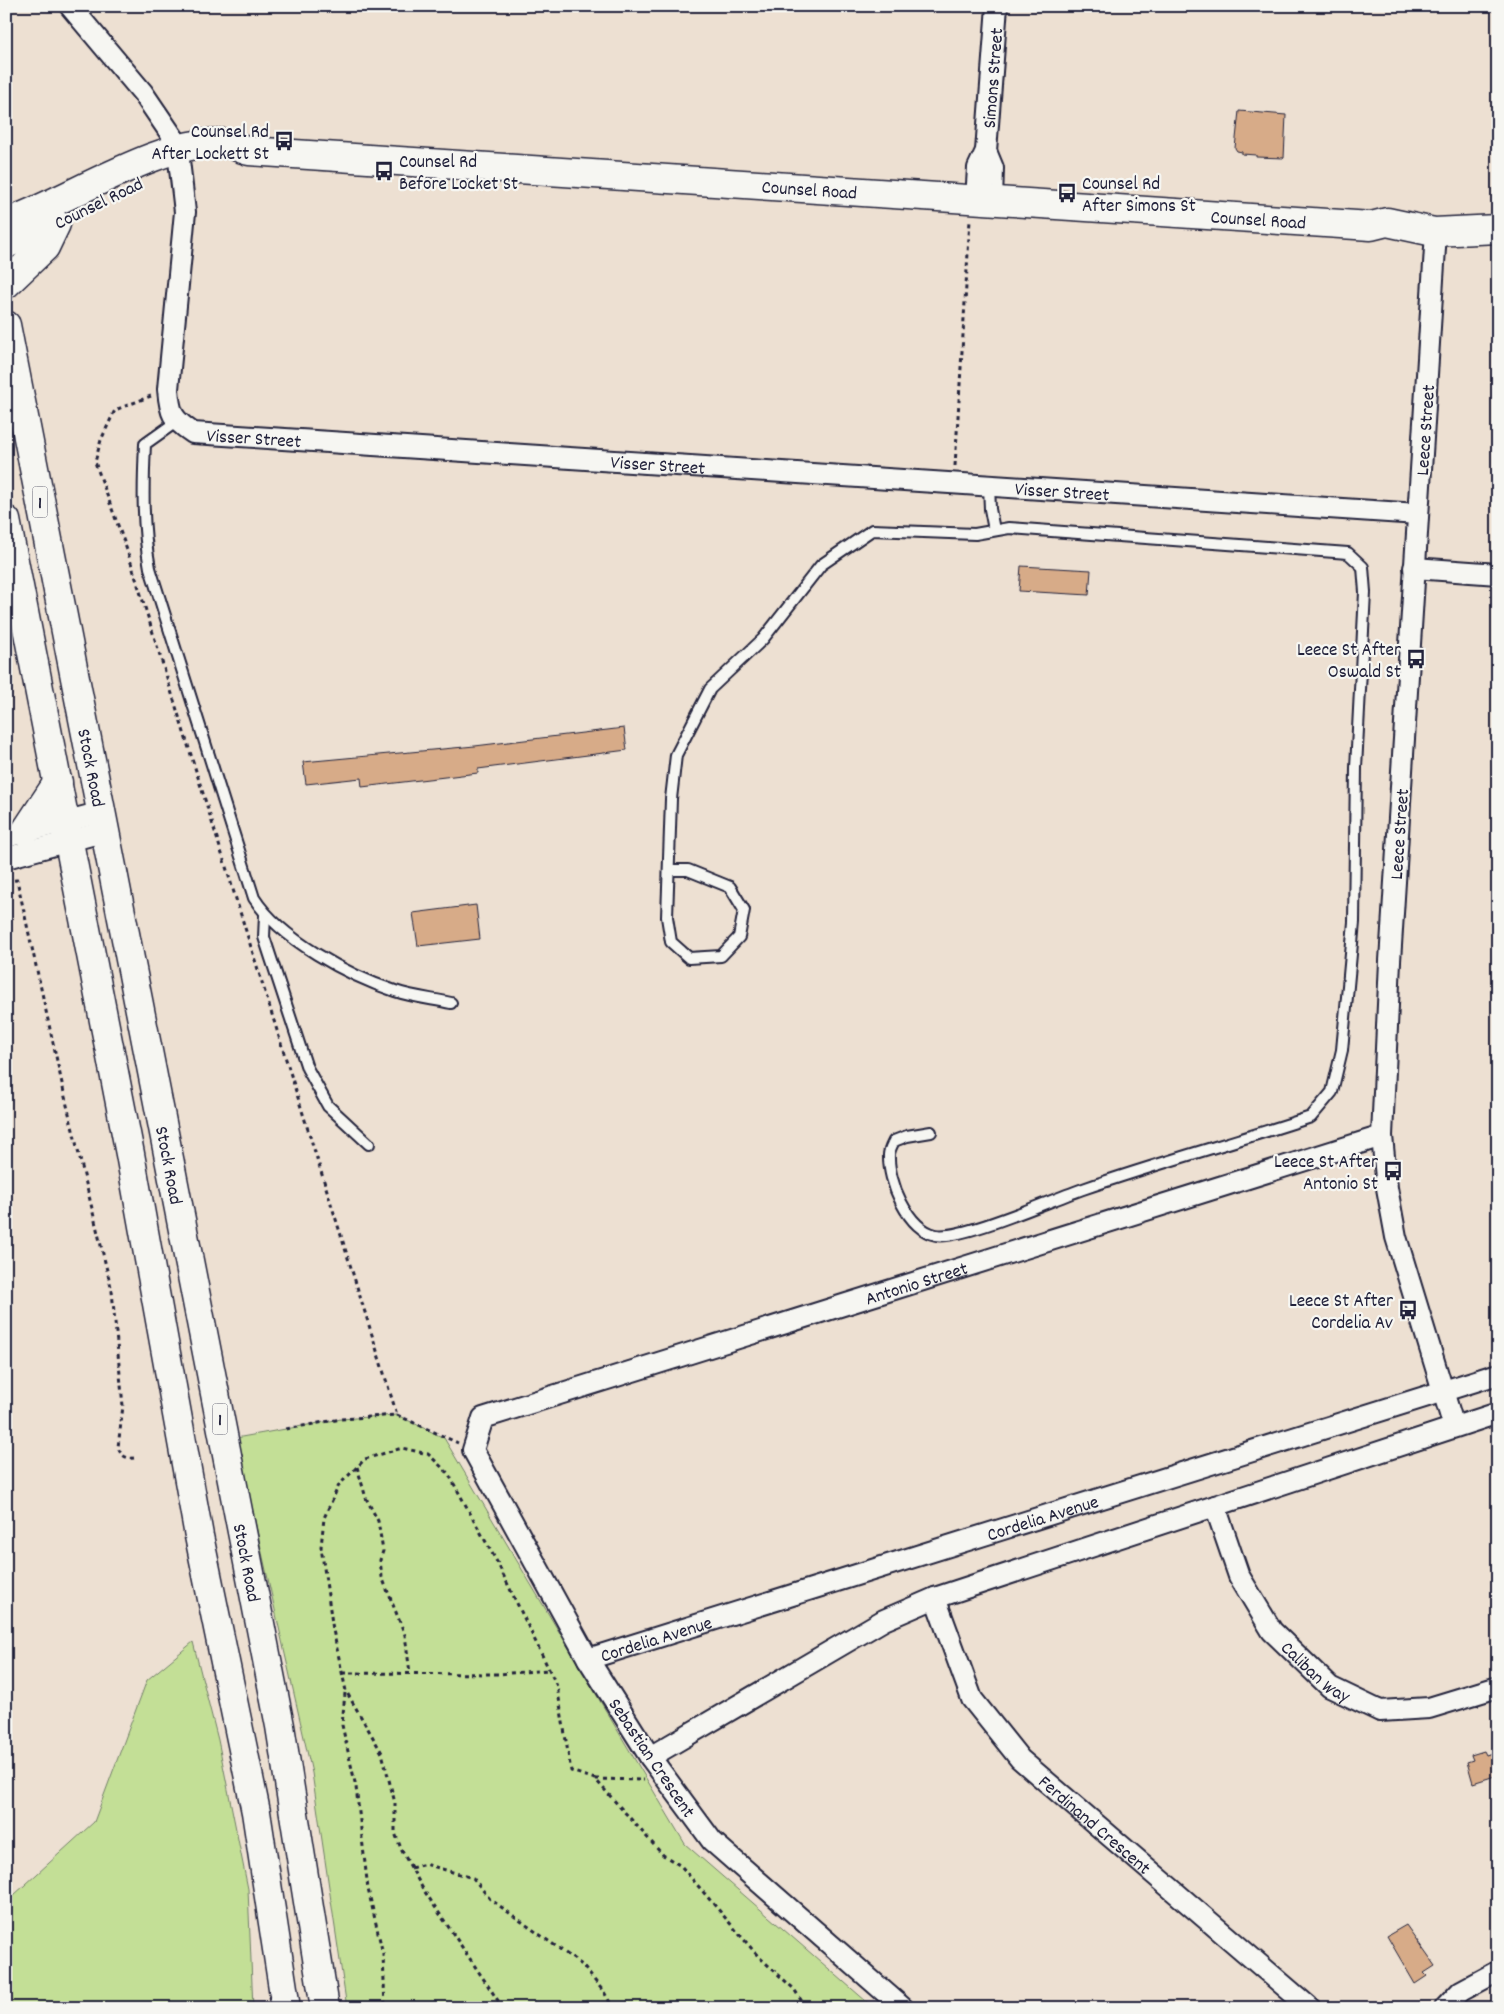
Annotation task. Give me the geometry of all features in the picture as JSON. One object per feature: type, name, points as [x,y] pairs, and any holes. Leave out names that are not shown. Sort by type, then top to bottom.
[{"type":"main road","name":"Counsel Road","points":[[6,223],[48,207],[116,173],[179,158],[226,158],[249,151],[1371,226],[1385,237],[1498,244]]},
{"type":"main road","name":"Counsel Road","points":[[6,244],[56,224],[179,158]]},
{"type":"main road","points":[[6,284],[45,247],[56,224]]},
{"type":"main road","name":"Counsel Road","points":[[1436,239],[1498,229]]},
{"type":"main road","name":"Stock Road","points":[[6,325],[278,1716],[325,2008]]},
{"type":"main road","name":"Stock Road","points":[[6,520],[130,1154],[199,1536],[256,1812],[286,2008]]},
{"type":"main road","points":[[16,835],[58,782]]},
{"type":"street","points":[[70,6],[143,93],[170,130],[179,158],[185,212],[168,389],[169,409],[176,422]]},
{"type":"street","name":"Simons Street","points":[[980,200],[993,168],[986,152],[997,6]]},
{"type":"street","name":"Leece Street","points":[[1436,239],[1414,568],[1382,1136],[1387,1188],[1396,1237],[1454,1427]]},
{"type":"street","name":"Visser Street","points":[[176,422],[193,433],[1418,514]]},
{"type":"street","points":[[1414,568],[1498,574]]},
{"type":"street","points":[[6,858],[68,831],[104,822]]},
{"type":"street","points":[[16,835],[68,831]]},
{"type":"street","name":"Antonio Street","points":[[473,1450],[483,1418],[1382,1136]]},
{"type":"street","name":"Cordelia Avenue","points":[[588,1659],[1498,1374]]},
{"type":"street","points":[[650,1757],[884,1620],[935,1598],[1498,1413]]},
{"type":"street","name":"Sebastian Crescent","points":[[473,1450],[588,1659],[650,1757],[712,1841],[903,2008]]},
{"type":"street","name":"Caliban Way","points":[[1215,1506],[1239,1576],[1272,1631],[1330,1687],[1380,1712],[1429,1708],[1498,1686]]},
{"type":"street","name":"Ferdinand Crescent","points":[[935,1598],[972,1699],[1020,1759],[1310,2008]]},
{"type":"street","points":[[1445,2008],[1462,1991],[1498,1970]]},
{"type":"lane","points":[[176,422],[145,444],[142,486],[145,544],[150,568],[254,898],[264,915],[279,928],[343,970],[396,991],[451,1003]]},
{"type":"lane","points":[[989,486],[990,510],[994,530]]},
{"type":"lane","points":[[670,870],[688,870],[730,887],[744,910],[739,937],[721,956],[689,958],[671,942],[667,917],[671,799],[676,755],[710,689],[763,639],[821,565],[872,530],[975,534],[1009,528],[1348,553],[1363,567],[1365,592],[1356,768],[1354,922],[1342,1050],[1332,1092],[1311,1117],[1084,1188],[958,1234],[935,1235],[915,1222],[904,1210],[894,1185],[888,1154],[894,1141],[907,1136],[931,1132]]},
{"type":"lane","points":[[264,915],[264,937],[307,1068],[328,1106],[368,1144]]},
{"type":"path","points":[[955,484],[980,200]]},
{"type":"path","points":[[6,880],[17,880],[64,1097],[112,1291],[123,1406],[118,1447],[120,1453],[125,1457],[134,1458]]},
{"type":"path","points":[[286,1429],[341,1419],[397,1416],[473,1450]]},
{"type":"path","points":[[504,2008],[411,1868],[395,1833],[395,1802],[382,1754],[346,1691],[332,1630],[320,1547],[324,1518],[339,1485],[365,1459],[402,1448],[428,1454],[448,1473],[497,1562],[557,1686],[571,1771],[595,1779],[647,1780]]},
{"type":"path","points":[[357,1467],[366,1498],[378,1521],[383,1550],[380,1560],[382,1577],[405,1635],[410,1673]]},
{"type":"path","points":[[342,1673],[498,1674],[549,1670]]},
{"type":"path","points":[[346,1691],[342,1725],[356,1787],[368,1890],[383,1954],[385,2008]]},
{"type":"path","points":[[595,1779],[663,1855],[681,1866],[758,1956],[794,1989],[806,2008]]},
{"type":"path","points":[[411,1868],[425,1864],[473,1878],[490,1899],[582,1965],[604,1992],[613,2008]]},
{"type":"green space","points":[[397,1415],[444,1438],[685,1844],[874,2008],[347,2008],[312,1773],[236,1438],[341,1419]]},
{"type":"green space","points":[[193,1642],[218,1740],[248,1889],[253,2008],[6,2008],[6,1899],[14,1895],[94,1822],[147,1680]]},
{"type":"building","points":[[1239,111],[1286,115],[1284,158],[1256,157],[1256,155],[1242,154],[1242,152],[1237,151],[1235,148]]},
{"type":"building","points":[[1021,566],[1091,570],[1089,595],[1019,591]]},
{"type":"building","points":[[624,728],[627,750],[478,769],[478,773],[362,787],[361,778],[306,784],[303,762],[475,746]]},
{"type":"building","points":[[476,905],[480,939],[418,946],[413,913]]},
{"type":"building","points":[[1484,1751],[1486,1755],[1498,1751],[1498,1775],[1473,1783],[1467,1762],[1473,1760],[1471,1755]]},
{"type":"building","points":[[1406,1925],[1435,1966],[1424,1973],[1427,1976],[1415,1984],[1387,1936]]},
{"type":"place","name":"Counsel Rd After Lockett St","points":[[284,141]]},
{"type":"place","name":"Counsel Rd Before Locket St","points":[[384,171]]},
{"type":"place","name":"Counsel Rd After Simons St","points":[[1067,193]]},
{"type":"place","name":"Leece St After Oswald St","points":[[1416,659]]},
{"type":"place","name":"Leece St After Antonio St","points":[[1393,1171]]},
{"type":"place","name":"Leece St After Cordelia Av","points":[[1408,1310]]}]
